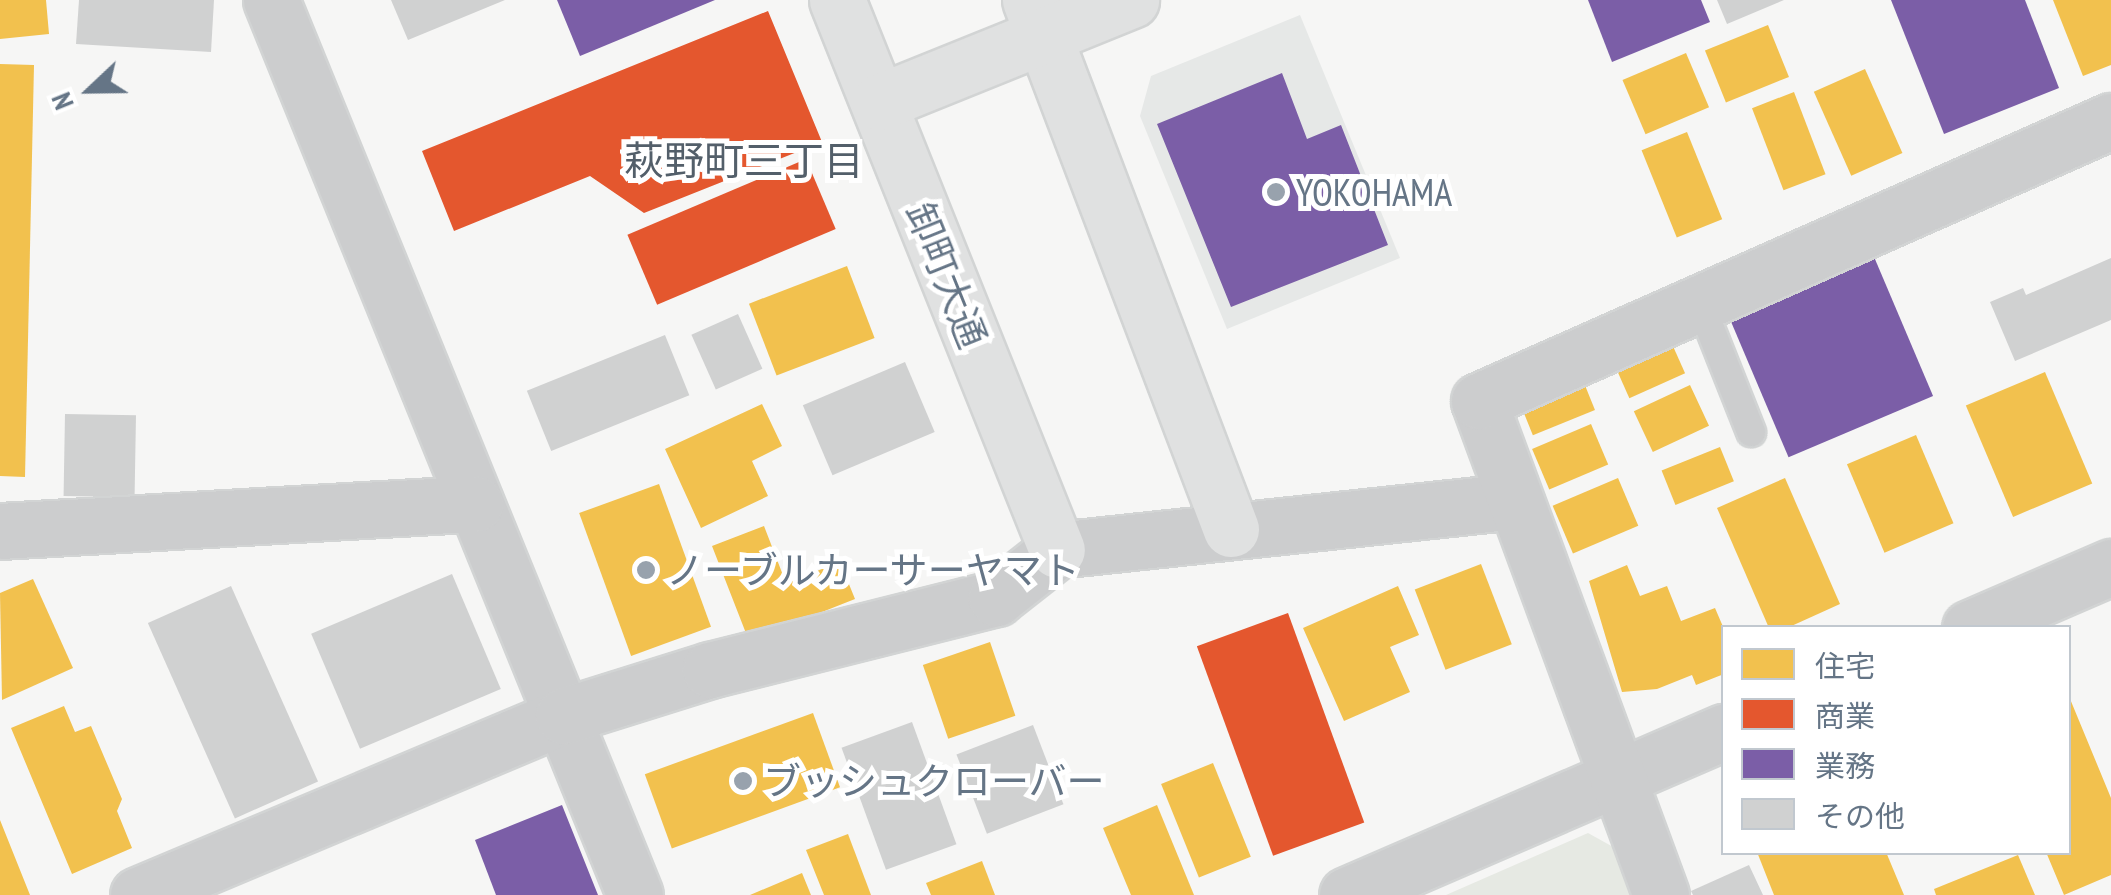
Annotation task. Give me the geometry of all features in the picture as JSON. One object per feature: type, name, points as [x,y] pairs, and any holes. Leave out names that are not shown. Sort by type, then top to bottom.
[{"type":"street","points":[[271,0],[635,895]]},
{"type":"street","name":"卸町大通","points":[[837,0],[1057,550]]},
{"type":"street","points":[[878,102],[1037,18],[1131,0]]},
{"type":"street","points":[[1037,18],[1231,529]]},
{"type":"street","points":[[1661,895],[1478,401],[2111,122]]},
{"type":"street","points":[[138,895],[563,716],[710,670],[996,598],[1057,550],[1514,501]]},
{"type":"street","points":[[0,531],[475,504]]},
{"type":"street","points":[[1977,625],[2111,568]]},
{"type":"street","points":[[1347,895],[1721,733]]},
{"type":"lane","points":[[1700,303],[1751,432]]},
{"type":"shaded area","name":"YOKOHAMA","points":[[1300,15],[1400,258],[1227,329],[1140,116],[1151,76]]},
{"type":"shaded area","points":[[1588,833],[1615,848],[1633,895],[1446,895]]},
{"type":"building: 住宅","points":[[0,0],[46,0],[49,34],[0,39]]},
{"type":"building: 住宅","points":[[2053,0],[2111,0],[2111,65],[2083,76]]},
{"type":"building: 住宅","points":[[1768,25],[1789,77],[1726,102],[1705,50]]},
{"type":"building: 住宅","points":[[1686,53],[1709,107],[1646,134],[1622,80]]},
{"type":"building: 住宅","points":[[0,64],[34,65],[25,477],[0,476]]},
{"type":"building: 住宅","points":[[1865,69],[1902,153],[1851,176],[1814,92]]},
{"type":"building: 住宅","points":[[1794,92],[1826,174],[1784,190],[1752,108]]},
{"type":"building: 住宅","points":[[1687,132],[1722,219],[1677,238],[1642,150]]},
{"type":"building: 住宅","points":[[847,266],[875,338],[777,376],[749,304]]},
{"type":"building: 住宅","points":[[1668,335],[1685,373],[1629,398],[1612,360]]},
{"type":"building: 住宅","points":[[2045,372],[2092,483],[2013,517],[1966,406]]},
{"type":"building: 住宅","points":[[1580,373],[1595,410],[1533,435],[1518,398]]},
{"type":"building: 住宅","points":[[1690,385],[1709,426],[1653,452],[1634,411]]},
{"type":"building: 住宅","points":[[762,404],[782,446],[752,461],[768,496],[701,528],[665,449]]},
{"type":"building: 住宅","points":[[1591,424],[1608,465],[1549,490],[1532,449]]},
{"type":"building: 住宅","points":[[1916,435],[1954,523],[1884,553],[1847,464]]},
{"type":"building: 住宅","points":[[1720,447],[1734,481],[1675,505],[1662,471]]},
{"type":"building: 住宅","points":[[1618,478],[1638,526],[1573,554],[1553,506]]},
{"type":"building: 住宅","points":[[1785,478],[1840,604],[1794,625],[1768,625],[1717,508]]},
{"type":"building: 住宅","name":"ノーブルカーサーヤマト","points":[[659,484],[711,627],[631,656],[579,513]]},
{"type":"building: 住宅","points":[[764,526],[786,583],[840,562],[855,599],[749,641],[712,546]]},
{"type":"building: 住宅","points":[[1481,564],[1512,644],[1446,670],[1415,589]]},
{"type":"building: 住宅","points":[[1627,565],[1640,596],[1667,586],[1681,621],[1715,608],[1722,625],[1721,675],[1696,685],[1692,675],[1657,689],[1622,692],[1589,581]]},
{"type":"building: 住宅","points":[[33,579],[73,668],[2,700],[0,593]]},
{"type":"building: 住宅","points":[[1398,586],[1419,635],[1390,647],[1410,692],[1344,721],[1303,628]]},
{"type":"building: 住宅","points":[[990,642],[1015,716],[948,739],[923,665]]},
{"type":"building: 住宅","points":[[2071,701],[2111,798],[2111,875],[2064,895],[2047,855],[2071,855]]},
{"type":"building: 住宅","points":[[64,706],[75,732],[91,726],[122,799],[117,811],[132,848],[72,874],[11,728]]},
{"type":"building: 住宅","name":"ブッシュクローバー","points":[[813,713],[840,787],[672,848],[645,774]]},
{"type":"building: 住宅","points":[[1213,763],[1251,857],[1199,878],[1161,784]]},
{"type":"building: 住宅","points":[[1157,805],[1194,895],[1131,895],[1103,828]]},
{"type":"building: 住宅","points":[[0,820],[30,895],[0,895]]},
{"type":"building: 住宅","points":[[848,834],[871,895],[824,895],[806,850]]},
{"type":"building: 住宅","points":[[1758,855],[1887,855],[1904,895],[1774,895]]},
{"type":"building: 住宅","points":[[2018,855],[2035,895],[1936,895],[1934,889]]},
{"type":"building: 住宅","points":[[982,861],[995,895],[931,895],[926,883]]},
{"type":"building: 住宅","points":[[802,873],[811,895],[750,895]]},
{"type":"building: 商業","points":[[768,11],[822,142],[644,213],[590,176],[454,231],[422,151]]},
{"type":"building: 商業","points":[[806,159],[836,229],[657,305],[627,235]]},
{"type":"building: 商業","points":[[1288,613],[1364,823],[1273,856],[1197,646]]},
{"type":"building: 業務","points":[[557,0],[715,0],[580,56]]},
{"type":"building: 業務","points":[[1588,0],[1701,0],[1710,22],[1612,62]]},
{"type":"building: 業務","points":[[1891,0],[2025,0],[2059,88],[1944,134]]},
{"type":"building: 業務","name":"YOKOHAMA","points":[[1282,73],[1307,139],[1341,125],[1388,245],[1231,307],[1157,124]]},
{"type":"building: 業務","points":[[1869,245],[1933,396],[1789,457],[1724,306]]},
{"type":"building: 業務","points":[[562,805],[598,895],[496,895],[475,840]]},
{"type":"building: その他","points":[[79,0],[214,0],[211,52],[76,44]]},
{"type":"building: その他","points":[[391,0],[505,0],[408,40]]},
{"type":"building: その他","points":[[1717,0],[1784,0],[1727,24]]},
{"type":"building: その他","points":[[2111,258],[2111,320],[2015,361],[1990,302],[2023,288],[2026,295]]},
{"type":"building: その他","points":[[738,314],[762,369],[716,390],[691,335]]},
{"type":"building: その他","points":[[665,335],[689,395],[551,451],[527,391]]},
{"type":"building: その他","points":[[905,362],[935,432],[833,475],[803,405]]},
{"type":"building: その他","points":[[65,414],[136,415],[135,497],[64,496]]},
{"type":"building: その他","points":[[452,574],[501,689],[360,749],[311,634]]},
{"type":"building: その他","points":[[231,586],[318,781],[235,819],[148,623]]},
{"type":"building: その他","points":[[912,722],[956,844],[886,870],[842,748]]},
{"type":"building: その他","points":[[1033,725],[1063,804],[987,834],[956,754]]},
{"type":"building: その他","points":[[1749,865],[1763,895],[1693,895],[1691,891]]},
{"type":"place","name":"YOKOHAMA","points":[[1276,192]]},
{"type":"place","name":"ノーブルカーサーヤマト","points":[[646,570]]},
{"type":"place","name":"ブッシュクローバー","points":[[743,781]]},
{"type":"district","name":"萩野町三丁目","points":[[744,160]]}]
